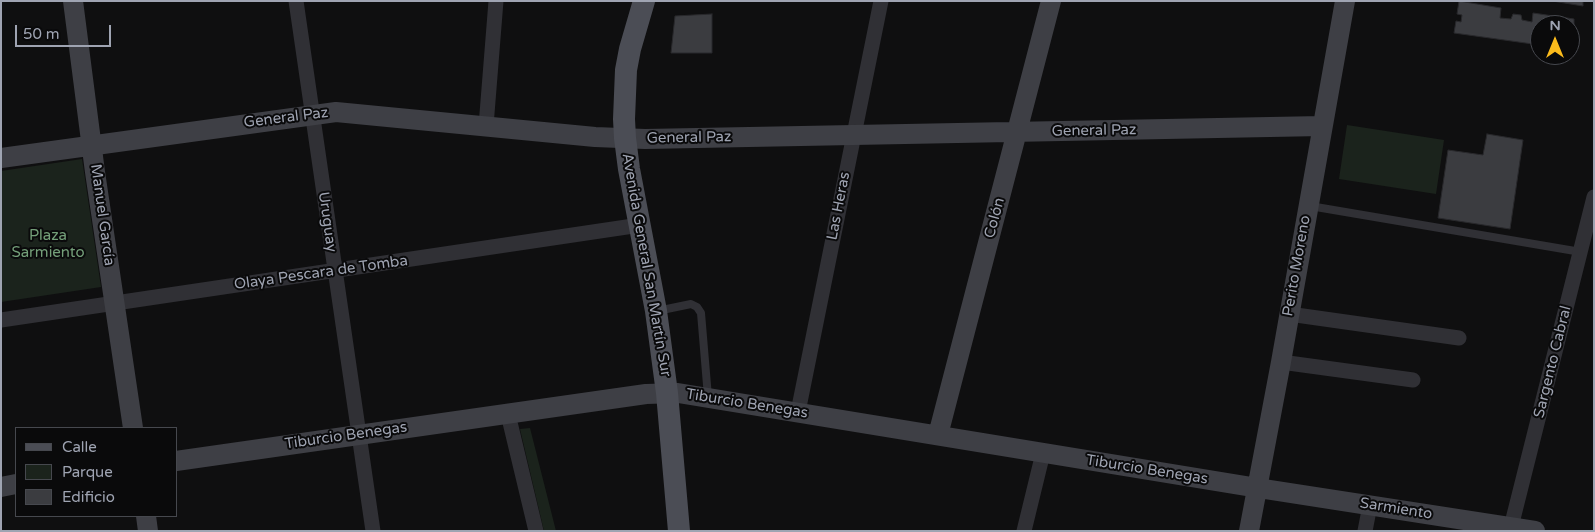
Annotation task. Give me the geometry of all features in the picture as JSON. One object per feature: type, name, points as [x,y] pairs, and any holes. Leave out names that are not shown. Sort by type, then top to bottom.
[{"type":"main road","name":"Avenida General San Martín Sur","points":[[644,1],[633,36],[627,65],[624,119],[625,138],[656,311],[668,393],[679,531]]},
{"type":"street","name":"Manuel García","points":[[73,1],[91,146],[133,427]]},
{"type":"street","name":"Uruguay","points":[[296,1],[373,531]]},
{"type":"street","points":[[486,126],[496,1]]},
{"type":"street","name":"Las Heras","points":[[798,412],[882,1]]},
{"type":"street","name":"Colón","points":[[938,435],[1051,1]]},
{"type":"street","name":"Perito Moreno","points":[[1249,531],[1345,1]]},
{"type":"street","name":"General Paz","points":[[1,158],[336,112],[625,138],[1322,126]]},
{"type":"street","name":"Sargento Cabral","points":[[1511,527],[1594,197]]},
{"type":"street","name":"Olaya Pescara de Tomba","points":[[1,320],[640,225]]},
{"type":"street","points":[[1289,314],[1459,338]]},
{"type":"street","points":[[1281,362],[1413,380]]},
{"type":"street","name":"Tiburcio Benegas","points":[[178,461],[646,394],[668,393],[708,397],[1258,488]]},
{"type":"street","points":[[508,414],[536,531]]},
{"type":"street","points":[[1024,531],[1043,452]]},
{"type":"street","points":[[1,487],[15,484]]},
{"type":"street","name":"Sarmiento","points":[[1258,488],[1535,531]]},
{"type":"street","points":[[1365,531],[1370,505]]},
{"type":"street","points":[[146,517],[148,531]]},
{"type":"lane","points":[[1308,206],[1581,252]]},
{"type":"lane","points":[[656,311],[691,304],[697,307],[701,313],[708,397]]},
{"type":"green space","points":[[1347,125],[1444,140],[1436,194],[1339,179]]},
{"type":"green space","name":"Plaza Sarmiento","points":[[82,159],[101,287],[1,302],[1,171]]},
{"type":"green space","points":[[530,428],[556,531],[544,531],[520,429]]},
{"type":"building","points":[[1459,1],[1501,8],[1500,18],[1511,19],[1513,14],[1521,15],[1522,20],[1530,22],[1530,44],[1454,33],[1456,21],[1461,22],[1462,15],[1457,14]]},
{"type":"building","points":[[1552,1],[1583,1],[1583,6]]},
{"type":"building","points":[[712,14],[712,53],[671,53],[675,16]]},
{"type":"building","points":[[1487,134],[1523,140],[1510,229],[1438,218],[1448,150],[1483,155]]}]
